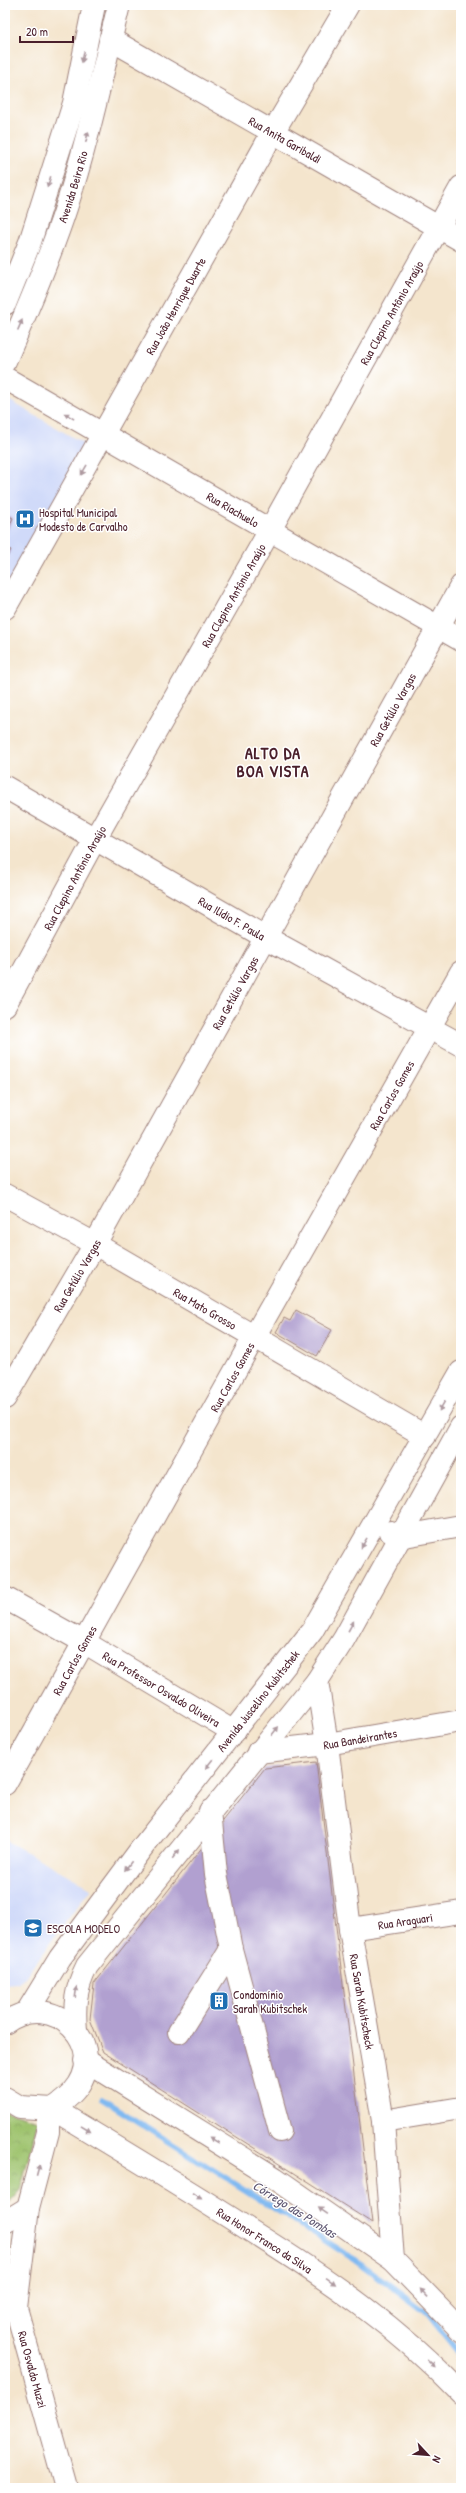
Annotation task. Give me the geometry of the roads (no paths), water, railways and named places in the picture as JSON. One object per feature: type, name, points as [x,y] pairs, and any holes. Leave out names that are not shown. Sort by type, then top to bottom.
[{"type":"street","name":"Avenida Beira Rio","points":[[5,304],[30,242],[74,103],[94,5]]},
{"type":"street","name":"Avenida Beira Rio","points":[[5,361],[37,286],[66,208],[84,147],[119,5]]},
{"type":"street","name":"Rua João Henrique Duarte","points":[[5,608],[273,132],[348,5]]},
{"type":"street","name":"Rua Anita Garibaldi","points":[[110,39],[461,240]]},
{"type":"street","name":"Rua Clepino Antônio Araújo","points":[[5,1004],[95,839],[270,530],[461,187]]},
{"type":"street","name":"Rua Riachuelo","points":[[5,378],[103,436],[461,640]]},
{"type":"street","name":"Rua Getúlio Vargas","points":[[5,1398],[95,1244],[461,586]]},
{"type":"street","name":"Rua Ilídio F. Paula","points":[[5,787],[265,937],[461,1045]]},
{"type":"street","name":"Rua Carlos Gomes","points":[[5,1784],[254,1337],[431,1028],[461,972]]},
{"type":"street","name":"Rua Mato Grosso","points":[[5,1195],[95,1244],[424,1436]]},
{"type":"street","name":"Avenida Juscelino Kubitschek","points":[[13,2016],[65,1951],[141,1849],[312,1631],[376,1523],[461,1372]]},
{"type":"street","points":[[5,2098],[20,2107],[50,2109],[75,2091],[83,2076],[85,2060],[84,2050],[76,2031],[74,2005],[77,1985],[87,1966],[258,1752],[317,1681],[344,1639],[461,1427]]},
{"type":"street","points":[[376,1523],[399,1537],[461,1526]]},
{"type":"street","name":"Rua Professor Osvaldo Oliveira","points":[[5,1598],[84,1642],[234,1732]]},
{"type":"street","name":"Rua Sarah Kubitscheck","points":[[317,1681],[327,1744],[350,1929],[383,2121],[393,2260]]},
{"type":"street","name":"Rua Bandeirantes","points":[[258,1752],[327,1744],[461,1721]]},
{"type":"street","points":[[210,1812],[216,1874],[231,1949],[280,2131]]},
{"type":"street","name":"Rua Araguari","points":[[350,1929],[461,1912]]},
{"type":"street","points":[[178,2032],[231,1949]]},
{"type":"street","points":[[13,2016],[41,2011],[55,2015],[67,2021],[76,2031]]},
{"type":"street","points":[[85,2060],[275,2178],[393,2260],[453,2314],[461,2330]]},
{"type":"street","points":[[383,2121],[461,2108]]},
{"type":"street","name":"Rua Osvaldo Muzzi","points":[[50,2109],[48,2132],[28,2208],[16,2308],[66,2488]]},
{"type":"street","name":"Rua Honor Franco da Silva","points":[[50,2109],[184,2188],[334,2283],[393,2328],[461,2393]]},
{"type":"street","points":[[5,2222],[28,2208]]},
{"type":"street","points":[[5,2284],[16,2308]]},
{"type":"waterway","name":"Córrego das Pombas","points":[[102,2099],[363,2265],[427,2313],[461,2356]]},
{"type":"place","name":"Hospital Municipal Modesto de Carvalho","points":[[25,519]]},
{"type":"place","name":"ESCOLA MODELO","points":[[33,1928]]},
{"type":"place","name":"Condomínio Sarah Kubitschek","points":[[219,2001]]},
{"type":"district","name":"ALTO DA BOA VISTA","points":[[273,762]]}]
